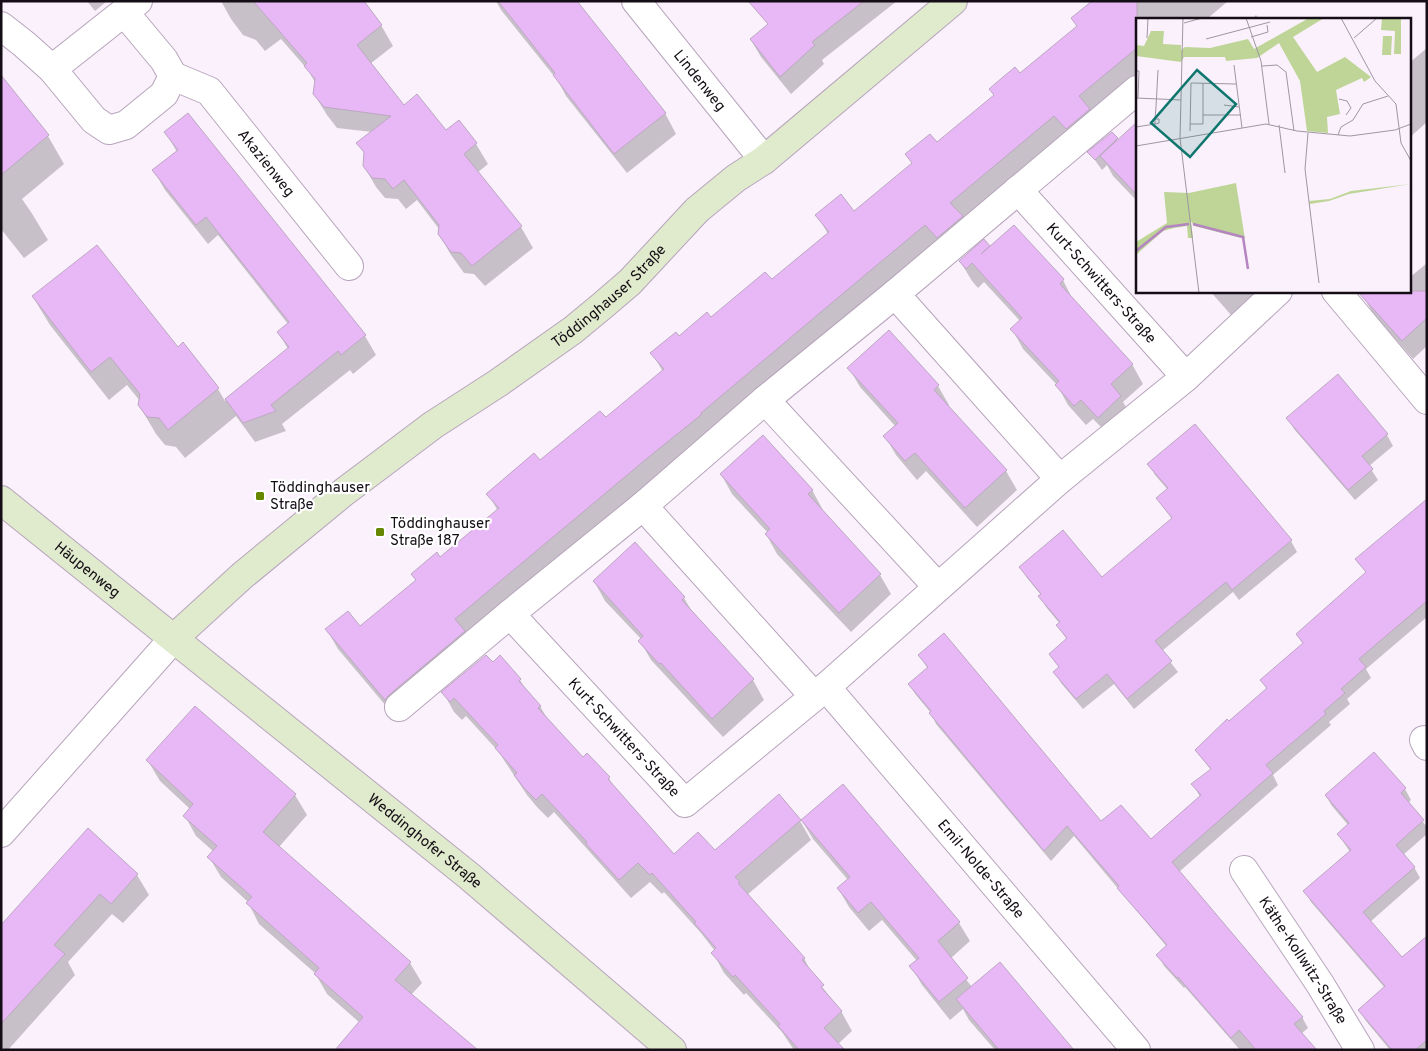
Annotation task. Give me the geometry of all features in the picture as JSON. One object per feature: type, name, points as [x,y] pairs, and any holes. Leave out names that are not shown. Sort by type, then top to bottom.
[{"type":"street","name":"Lindenweg","points":[[636,1],[764,160]]},
{"type":"street","name":"Töddinghauser Straße","points":[[1,833],[174,638],[243,576],[344,492],[433,425],[498,383],[573,330],[630,282],[697,210],[736,178],[764,160],[953,1]]},
{"type":"street","points":[[1,26],[52,69],[94,120],[109,130],[126,125],[164,94],[172,76],[131,6],[52,69]]},
{"type":"street","name":"Akazienweg","points":[[172,76],[209,91],[349,266]]},
{"type":"street","points":[[399,707],[643,506],[765,400],[895,294],[1136,91]]},
{"type":"street","name":"Kurt-Schwitters-Straße","points":[[1018,190],[1186,376]]},
{"type":"street","name":"Kurt-Schwitters-Straße","points":[[510,614],[685,803],[820,691],[1060,479],[1186,376],[1277,292]]},
{"type":"street","points":[[1337,292],[1427,400]]},
{"type":"street","points":[[895,294],[1060,479]]},
{"type":"street","points":[[765,400],[937,586]]},
{"type":"street","name":"Häupenweg","points":[[1,500],[174,638]]},
{"type":"street","points":[[643,506],[820,691]]},
{"type":"street","name":"Weddinghofer Straße","points":[[174,638],[469,876],[672,1050]]},
{"type":"street","name":"Emil-Nolde-Straße","points":[[820,691],[1136,1050]]},
{"type":"street","name":"Käthe-Kollwitz-Straße","points":[[1244,870],[1320,984],[1360,1050]]},
{"type":"building","points":[[253,1],[364,1],[382,25],[357,45],[404,105],[417,94],[446,130],[459,120],[477,143],[464,154],[522,226],[472,266],[461,253],[451,252],[438,234],[439,225],[404,180],[393,189],[385,179],[372,178],[363,166],[364,152],[356,143],[391,116],[324,107],[313,94],[315,79],[304,66],[307,63]]},
{"type":"building","points":[[498,1],[577,1],[666,113],[614,154],[553,75],[555,73]]},
{"type":"building","points":[[748,1],[864,1],[812,42],[815,45],[780,77],[750,39],[768,24]]},
{"type":"building","points":[[1092,1],[1137,1],[1136,49],[1079,96],[1090,109],[1066,129],[1054,116],[950,203],[963,216],[937,238],[925,225],[865,275],[701,413],[701,415],[455,619],[465,631],[385,700],[325,629],[348,611],[360,626],[416,580],[411,574],[437,552],[440,557],[499,508],[486,494],[534,453],[540,460],[600,411],[606,417],[664,369],[650,353],[676,332],[679,336],[707,312],[711,317],[765,272],[772,279],[829,232],[815,215],[841,194],[854,211],[912,163],[905,154],[930,134],[937,142],[994,95],[989,89],[1015,67],[1020,73],[1077,26],[1071,18]]},
{"type":"building","points":[[1,75],[49,135],[1,175]]},
{"type":"building","points":[[188,113],[366,335],[341,355],[338,351],[271,405],[276,411],[243,423],[225,399],[289,347],[277,332],[289,322],[206,217],[196,225],[152,170],[178,150],[164,132]]},
{"type":"building","points":[[1136,123],[1136,194],[1100,156]]},
{"type":"building","points":[[1112,132],[1118,138],[1095,160],[1087,152]]},
{"type":"building","points":[[1014,225],[1064,279],[1060,284],[1133,364],[1111,384],[1121,396],[1098,418],[1081,400],[1074,406],[1055,385],[1059,381],[1010,329],[1022,318],[972,263],[966,269],[959,261],[984,239],[990,246],[981,254]]},
{"type":"building","points":[[97,245],[178,347],[183,342],[219,388],[168,430],[159,418],[147,417],[138,405],[140,394],[110,357],[91,372],[32,296]]},
{"type":"building","points":[[1427,291],[1427,318],[1402,341],[1358,292]]},
{"type":"building","points":[[889,330],[939,385],[934,390],[1007,470],[965,508],[915,453],[905,461],[883,436],[898,423],[847,368]]},
{"type":"building","points":[[1338,374],[1388,434],[1362,456],[1373,469],[1348,490],[1286,418]]},
{"type":"building","points":[[1195,424],[1292,540],[1232,590],[1226,582],[1155,641],[1172,661],[1127,699],[1107,674],[1076,699],[1053,672],[1059,667],[1049,654],[1067,638],[1056,625],[1060,622],[1038,596],[1041,594],[1019,567],[1063,530],[1102,577],[1172,518],[1156,498],[1168,488],[1147,464]]},
{"type":"building","points":[[763,435],[813,490],[808,494],[881,574],[839,613],[765,534],[770,529],[720,474]]},
{"type":"building","points":[[1427,499],[1427,601],[1359,659],[1366,667],[1341,689],[1345,693],[1324,711],[1326,714],[1266,765],[1273,773],[1172,862],[1303,1017],[1294,1024],[1317,1050],[1256,1050],[1239,1030],[1231,1038],[1178,977],[1156,955],[1167,945],[1117,888],[1119,886],[1067,826],[1044,851],[929,713],[931,711],[908,684],[928,667],[918,655],[944,633],[1101,821],[1121,805],[1151,839],[1201,795],[1191,784],[1211,769],[1195,750],[1227,719],[1229,721],[1267,688],[1260,680],[1303,643],[1296,634],[1366,572],[1355,559]]},
{"type":"building","points":[[635,542],[685,597],[682,600],[754,679],[712,719],[661,663],[659,664],[638,641],[643,636],[593,581]]},
{"type":"building","points":[[486,655],[493,662],[500,655],[541,706],[538,708],[583,757],[587,753],[610,777],[608,779],[674,854],[698,832],[715,850],[779,794],[801,820],[735,877],[740,882],[738,883],[805,958],[802,960],[824,985],[821,987],[842,1011],[824,1028],[845,1050],[799,1050],[778,1026],[780,1024],[735,975],[733,977],[711,953],[716,948],[694,923],[696,922],[652,873],[650,875],[638,863],[619,880],[586,844],[587,842],[542,794],[536,800],[524,788],[514,775],[517,773],[495,748],[498,745],[454,698],[450,702],[441,692]]},
{"type":"building","points":[[195,706],[296,794],[263,832],[411,962],[395,980],[478,1050],[335,1050],[363,1017],[314,974],[319,968],[246,903],[252,897],[207,857],[217,846],[183,816],[193,804],[146,760]]},
{"type":"building","points":[[1374,752],[1406,788],[1401,793],[1424,820],[1396,845],[1415,867],[1363,912],[1402,957],[1427,936],[1427,1040],[1415,1050],[1392,1050],[1358,1010],[1385,986],[1303,891],[1351,850],[1337,834],[1349,823],[1325,795]]},
{"type":"building","points":[[843,784],[960,922],[938,941],[968,978],[939,1002],[909,966],[919,958],[871,902],[858,913],[837,888],[850,877],[801,820]]},
{"type":"building","points":[[88,828],[138,874],[111,904],[100,894],[54,945],[65,954],[1,1024],[1,925]]},
{"type":"building","points":[[1000,962],[1074,1050],[999,1050],[956,999]]},
{"type":"place","name":"Töddinghauser Straße","points":[[260,496]]},
{"type":"place","name":"Töddinghauser Straße 187","points":[[380,532]]}]
